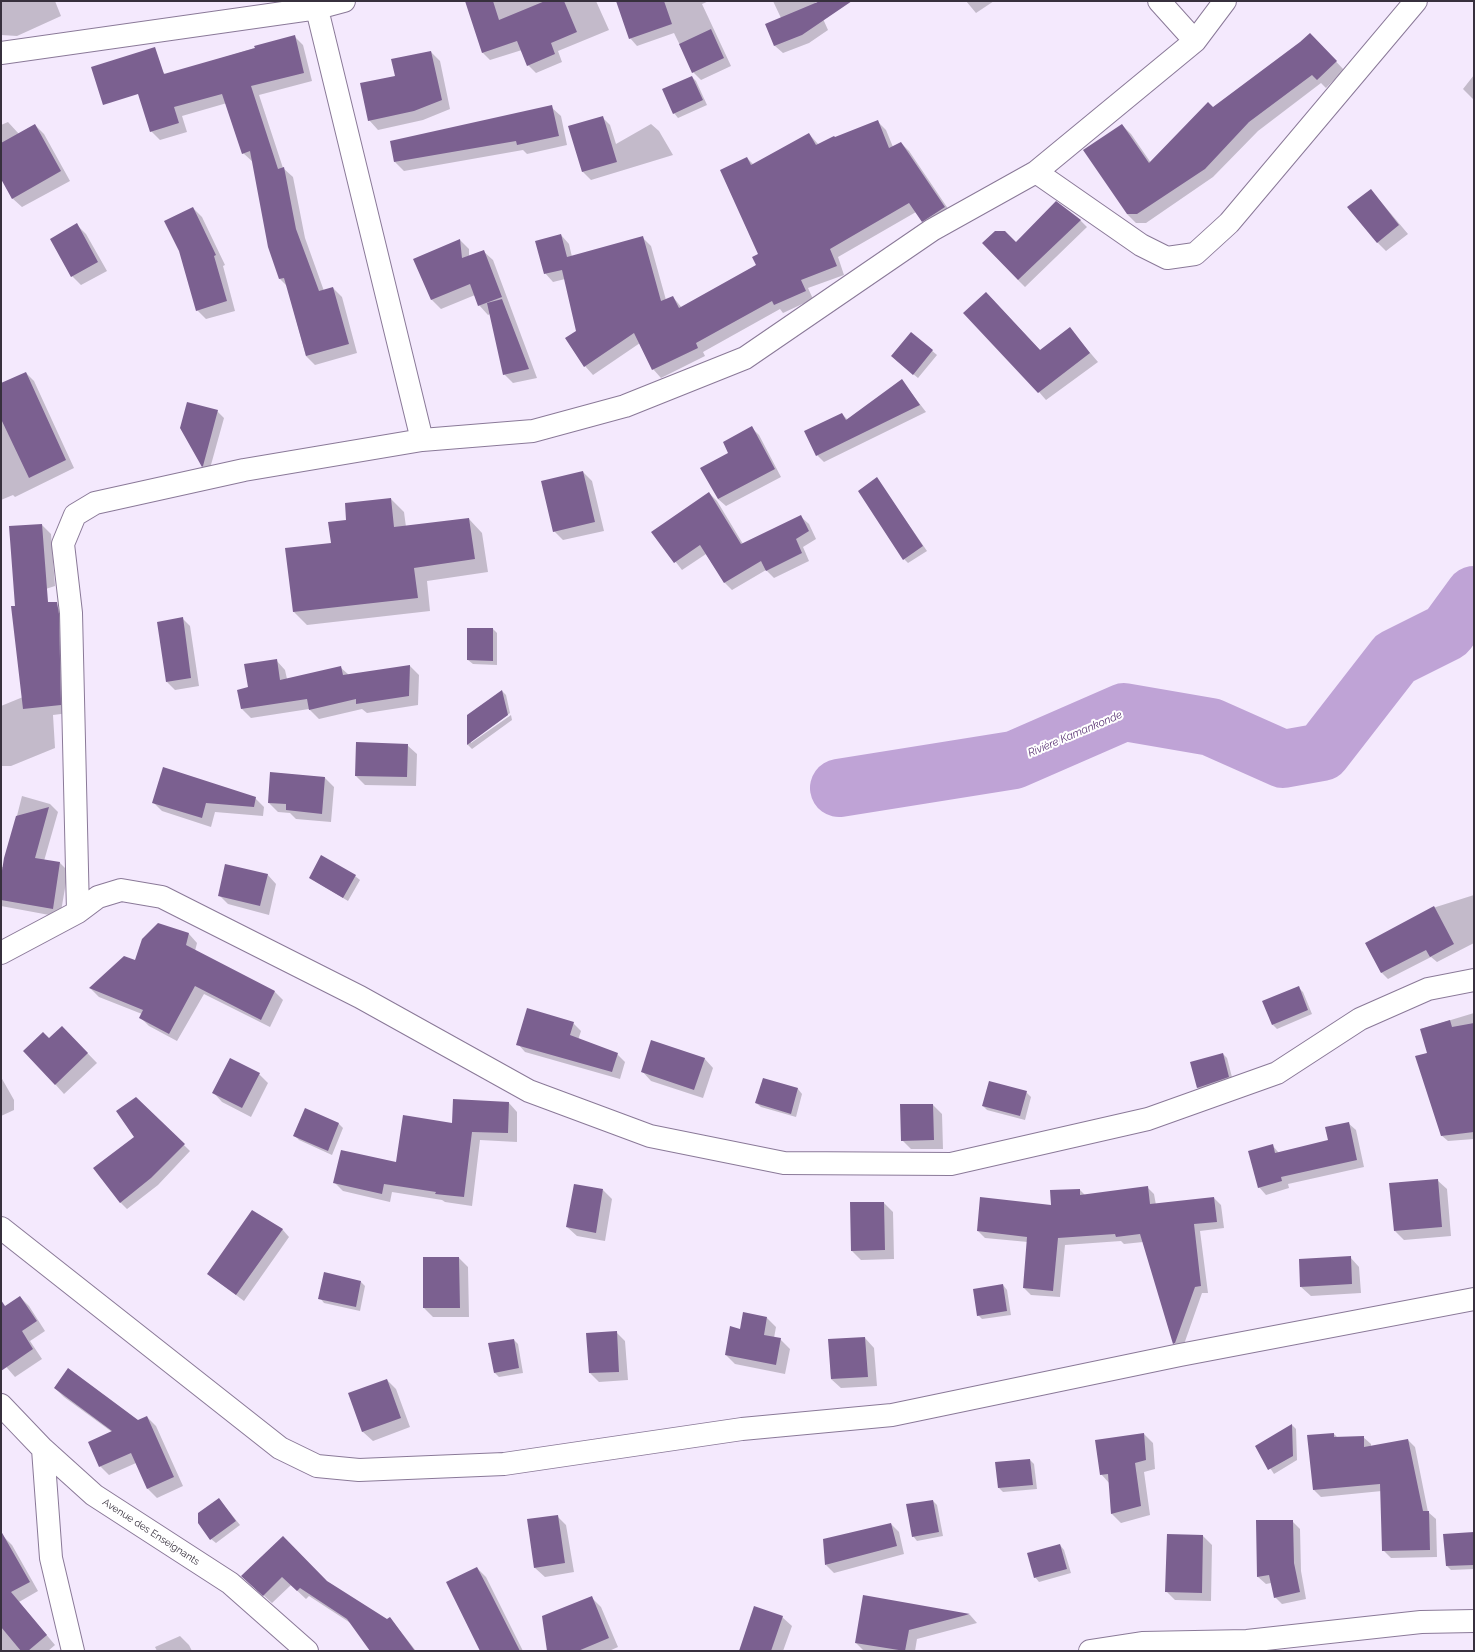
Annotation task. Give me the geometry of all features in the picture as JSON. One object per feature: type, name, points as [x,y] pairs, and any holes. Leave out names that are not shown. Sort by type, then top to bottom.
[{"type":"street","points":[[1,53],[344,1]]},
{"type":"street","points":[[1159,1],[1195,41]]},
{"type":"street","points":[[78,912],[71,613],[63,544],[75,515],[95,503],[244,470],[422,440],[533,431],[625,406],[746,358],[932,230],[1036,172],[1195,41],[1225,1]]},
{"type":"street","points":[[1036,172],[1141,245],[1167,258],[1195,254],[1229,223],[1416,1]]},
{"type":"street","points":[[316,5],[422,440]]},
{"type":"street","points":[[1,953],[78,912],[98,896],[122,890],[162,897],[360,997],[529,1091],[650,1136],[784,1163],[951,1164],[1148,1119],[1277,1073],[1360,1019],[1428,989],[1474,980]]},
{"type":"street","points":[[1,1228],[280,1448],[318,1466],[359,1470],[504,1464],[742,1429],[892,1415],[1180,1355],[1474,1299]]},
{"type":"street","name":"Avenue des Enseignants","points":[[1,1405],[43,1449],[94,1495],[230,1583],[307,1651]]},
{"type":"street","points":[[43,1449],[51,1558],[74,1651]]},
{"type":"street","points":[[1090,1651],[1142,1643],[1247,1646],[1421,1622],[1474,1621]]},
{"type":"building","points":[[465,1],[493,1],[499,20],[545,1],[564,1],[577,32],[551,43],[555,54],[527,66],[517,41],[482,53]]},
{"type":"building","points":[[616,1],[664,1],[672,24],[629,39]]},
{"type":"building","points":[[820,1],[852,1],[802,35],[774,46],[765,24]]},
{"type":"building","points":[[711,29],[724,58],[692,73],[679,44]]},
{"type":"building","points":[[1310,33],[1337,61],[1317,80],[1312,75],[1249,122],[1205,169],[1137,214],[1127,214],[1083,150],[1122,124],[1149,163],[1208,102],[1213,107]]},
{"type":"building","points":[[295,35],[304,73],[251,86],[278,169],[284,167],[296,229],[319,291],[333,287],[349,344],[306,356],[284,278],[279,279],[268,247],[250,151],[242,154],[222,94],[174,107],[179,123],[150,132],[138,94],[103,105],[91,67],[155,47],[164,74]]},
{"type":"building","points":[[431,51],[442,100],[414,111],[368,121],[360,83],[395,76],[391,59]]},
{"type":"building","points":[[692,76],[703,100],[673,114],[662,89]]},
{"type":"building","points":[[552,105],[559,136],[517,145],[516,141],[394,162],[390,141]]},
{"type":"building","points":[[603,116],[617,162],[582,172],[568,126]]},
{"type":"building","points":[[878,120],[889,148],[901,142],[945,207],[922,222],[909,203],[830,249],[837,266],[801,280],[806,291],[774,305],[772,301],[696,343],[698,348],[652,370],[634,333],[584,367],[565,338],[576,331],[562,270],[544,274],[535,241],[561,234],[567,257],[643,236],[661,301],[673,296],[679,308],[756,265],[752,257],[758,254],[720,170],[747,157],[751,165],[809,133],[816,145],[834,136],[835,137]]},
{"type":"building","points":[[35,124],[61,171],[12,199],[1,179],[1,143]]},
{"type":"building","points":[[1371,189],[1399,225],[1377,243],[1347,207]]},
{"type":"building","points":[[1056,201],[1081,220],[1018,280],[982,243],[995,231],[1005,231],[1016,242]]},
{"type":"building","points":[[193,207],[216,255],[214,256],[227,301],[196,311],[179,251],[164,221]]},
{"type":"building","points":[[77,223],[98,262],[71,277],[50,239]]},
{"type":"building","points":[[460,239],[462,258],[484,250],[502,297],[478,306],[470,284],[431,300],[413,259]]},
{"type":"building","points":[[986,292],[1040,350],[1070,327],[1090,353],[1038,393],[963,313]]},
{"type":"building","points":[[502,299],[529,369],[503,375],[487,303]]},
{"type":"building","points":[[911,332],[933,350],[913,375],[891,356]]},
{"type":"building","points":[[26,372],[66,460],[29,478],[1,419],[1,383]]},
{"type":"building","points":[[902,379],[920,405],[816,456],[804,431],[842,413],[846,420]]},
{"type":"building","points":[[187,402],[218,410],[202,467],[180,428]]},
{"type":"building","points":[[752,426],[775,469],[718,499],[700,468],[728,453],[723,442]]},
{"type":"building","points":[[583,471],[595,522],[553,532],[541,481]]},
{"type":"building","points":[[877,477],[923,546],[903,560],[858,491]]},
{"type":"building","points":[[709,492],[741,544],[801,515],[809,531],[796,539],[802,553],[766,571],[761,561],[724,583],[700,545],[674,563],[651,532]]},
{"type":"building","points":[[391,498],[394,527],[469,518],[475,559],[414,568],[418,598],[293,612],[285,548],[331,543],[328,522],[346,520],[345,503]]},
{"type":"building","points":[[42,524],[48,602],[57,602],[59,614],[61,705],[23,709],[11,606],[15,606],[9,526]]},
{"type":"building","points":[[183,617],[191,678],[166,682],[157,622]]},
{"type":"building","points":[[467,628],[493,628],[493,661],[467,660]]},
{"type":"building","points":[[277,659],[280,680],[341,666],[343,675],[410,665],[409,696],[356,704],[356,699],[309,710],[307,699],[241,709],[237,690],[248,687],[244,664]]},
{"type":"building","points":[[502,690],[508,715],[467,745],[467,715]]},
{"type":"building","points":[[356,742],[408,744],[407,777],[355,776]]},
{"type":"building","points":[[163,767],[256,797],[254,807],[206,803],[202,818],[152,803]]},
{"type":"building","points":[[270,772],[325,777],[322,814],[286,810],[286,804],[268,803]]},
{"type":"building","points":[[49,807],[35,858],[60,862],[53,909],[1,900],[1,877],[4,858],[16,816]]},
{"type":"building","points":[[321,855],[356,875],[343,898],[309,878]]},
{"type":"building","points":[[225,864],[268,874],[260,906],[218,896]]},
{"type":"building","points":[[1434,906],[1454,944],[1430,957],[1426,950],[1381,973],[1365,943]]},
{"type":"building","points":[[158,923],[189,933],[186,945],[275,991],[261,1020],[195,986],[169,1034],[139,1018],[143,1010],[89,988],[124,956],[135,960],[142,939]]},
{"type":"building","points":[[1299,986],[1308,1010],[1272,1025],[1262,1001]]},
{"type":"building","points":[[527,1008],[574,1022],[570,1035],[618,1053],[612,1072],[516,1045]]},
{"type":"building","points":[[1450,1020],[1452,1027],[1474,1023],[1474,1132],[1441,1136],[1415,1056],[1427,1053],[1420,1029]]},
{"type":"building","points":[[62,1026],[88,1053],[55,1085],[23,1051],[43,1032],[49,1038]]},
{"type":"building","points":[[651,1040],[705,1058],[694,1090],[641,1072]]},
{"type":"building","points":[[1223,1053],[1229,1077],[1197,1088],[1190,1062]]},
{"type":"building","points":[[230,1058],[260,1073],[242,1108],[212,1093]]},
{"type":"building","points":[[763,1078],[798,1088],[791,1114],[755,1103]]},
{"type":"building","points":[[989,1081],[1027,1091],[1020,1116],[982,1106]]},
{"type":"building","points":[[136,1097],[185,1144],[151,1178],[120,1203],[93,1168],[134,1137],[116,1111]]},
{"type":"building","points":[[453,1099],[509,1102],[508,1133],[472,1132],[464,1197],[435,1194],[436,1192],[384,1184],[382,1194],[333,1183],[341,1150],[396,1162],[403,1115],[452,1123]]},
{"type":"building","points":[[900,1104],[933,1104],[934,1140],[901,1141]]},
{"type":"building","points":[[305,1108],[339,1123],[328,1151],[293,1136]]},
{"type":"building","points":[[1349,1122],[1357,1160],[1281,1177],[1282,1181],[1258,1188],[1248,1151],[1273,1144],[1275,1153],[1328,1140],[1325,1127]]},
{"type":"building","points":[[1438,1179],[1442,1227],[1394,1231],[1389,1183]]},
{"type":"building","points":[[574,1184],[603,1189],[596,1233],[566,1227]]},
{"type":"building","points":[[1148,1186],[1150,1204],[1214,1197],[1217,1222],[1194,1224],[1201,1286],[1195,1287],[1175,1343],[1173,1344],[1140,1234],[1116,1237],[1115,1234],[1058,1238],[1053,1291],[1023,1288],[1027,1237],[977,1231],[980,1197],[1051,1205],[1050,1190],[1080,1189],[1080,1195]]},
{"type":"building","points":[[850,1202],[884,1202],[885,1250],[851,1251]]},
{"type":"building","points":[[252,1210],[283,1229],[236,1295],[207,1274]]},
{"type":"building","points":[[1351,1256],[1352,1284],[1300,1287],[1299,1259]]},
{"type":"building","points":[[423,1257],[459,1257],[460,1308],[423,1308]]},
{"type":"building","points":[[324,1272],[361,1281],[356,1307],[318,1299]]},
{"type":"building","points":[[1003,1284],[1007,1311],[977,1316],[973,1289]]},
{"type":"building","points":[[20,1296],[37,1321],[22,1331],[33,1349],[1,1371],[1,1300],[5,1306]]},
{"type":"building","points":[[743,1312],[767,1317],[764,1335],[781,1338],[776,1365],[725,1355],[730,1326],[740,1329]]},
{"type":"building","points":[[617,1331],[619,1372],[589,1373],[586,1333]]},
{"type":"building","points":[[865,1337],[868,1377],[831,1379],[828,1339]]},
{"type":"building","points":[[514,1339],[519,1368],[494,1373],[488,1343]]},
{"type":"building","points":[[68,1368],[138,1420],[147,1416],[174,1477],[147,1489],[131,1453],[99,1467],[88,1442],[112,1431],[54,1388]]},
{"type":"building","points":[[387,1379],[401,1418],[362,1432],[348,1393]]},
{"type":"building","points":[[1292,1424],[1293,1456],[1268,1470],[1255,1446]]},
{"type":"building","points":[[1144,1433],[1146,1460],[1135,1463],[1141,1506],[1111,1514],[1108,1474],[1100,1475],[1095,1440]]},
{"type":"building","points":[[1334,1433],[1334,1437],[1364,1436],[1364,1447],[1408,1439],[1423,1511],[1429,1511],[1430,1550],[1382,1551],[1380,1484],[1313,1490],[1307,1435]]},
{"type":"building","points":[[1030,1459],[1033,1485],[998,1488],[995,1462]]},
{"type":"building","points":[[219,1498],[236,1521],[210,1540],[198,1523],[198,1513]]},
{"type":"building","points":[[933,1500],[939,1532],[912,1537],[906,1504]]},
{"type":"building","points":[[558,1515],[565,1563],[534,1568],[527,1519]]},
{"type":"building","points":[[1256,1520],[1293,1520],[1294,1563],[1300,1592],[1274,1598],[1269,1575],[1257,1577]]},
{"type":"building","points":[[891,1523],[897,1546],[825,1565],[823,1539]]},
{"type":"building","points":[[1,1531],[30,1582],[11,1592],[47,1635],[28,1651],[21,1651],[1,1627]]},
{"type":"building","points":[[1474,1532],[1474,1565],[1446,1566],[1443,1534]]},
{"type":"building","points":[[1167,1534],[1203,1535],[1202,1593],[1165,1592]]},
{"type":"building","points":[[283,1536],[327,1581],[387,1619],[390,1617],[415,1651],[370,1651],[347,1619],[300,1588],[297,1591],[282,1577],[263,1596],[241,1576]]},
{"type":"building","points":[[1060,1544],[1067,1569],[1034,1578],[1027,1553]]},
{"type":"building","points":[[477,1567],[520,1651],[480,1651],[446,1582]]},
{"type":"building","points":[[863,1595],[970,1614],[909,1630],[905,1651],[855,1643]]},
{"type":"building","points":[[592,1596],[609,1638],[578,1651],[547,1651],[542,1616]]},
{"type":"building","points":[[754,1606],[783,1616],[771,1651],[739,1651]]},
{"type":"waterway","name":"Rivière Kamankonde","points":[[839,788],[1014,760],[1124,712],[1211,727],[1283,759],[1322,752],[1395,658],[1447,632],[1474,595]]}]
